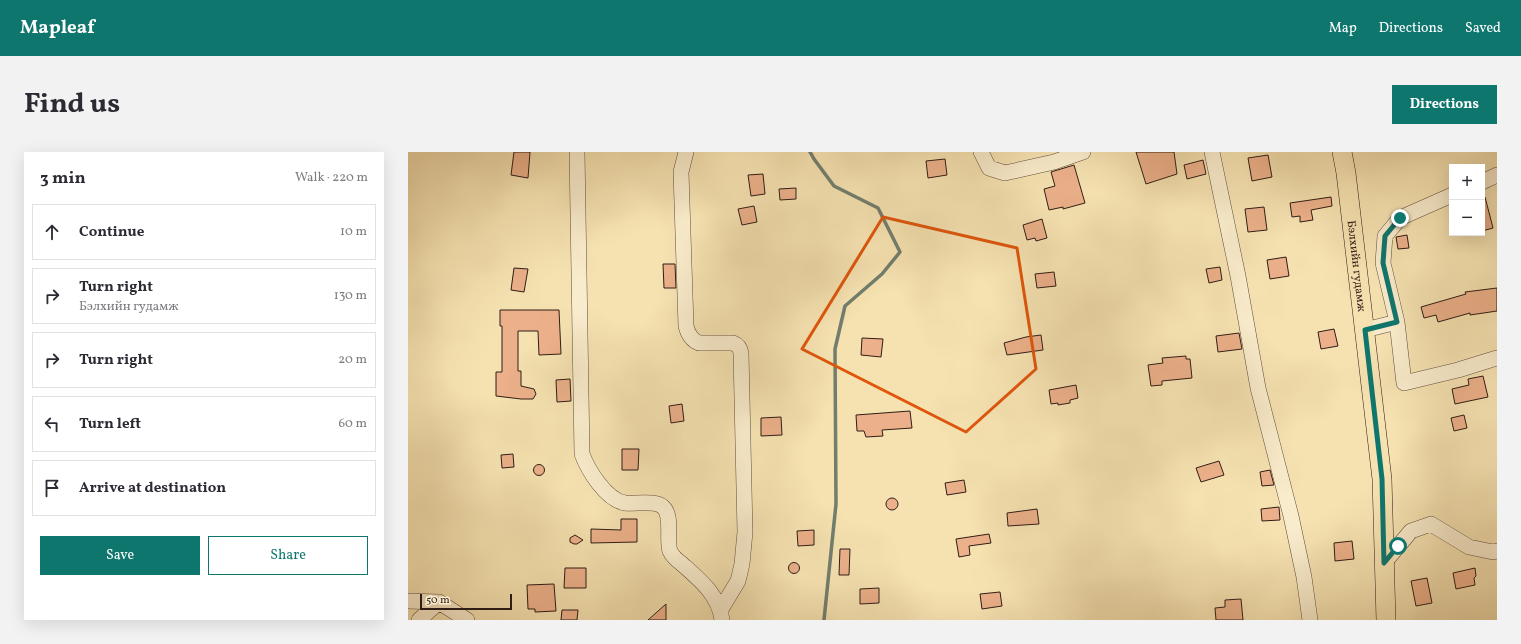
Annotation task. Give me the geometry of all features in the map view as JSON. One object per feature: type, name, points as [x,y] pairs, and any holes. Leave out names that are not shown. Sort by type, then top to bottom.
[{"type":"main road","name":"Бэлхийн гудамж","points":[[1342,152],[1346,173],[1382,479],[1386,620]]},
{"type":"street","points":[[577,152],[582,454],[595,478],[610,496],[623,503],[658,504],[664,508],[667,514],[668,545],[671,554],[703,583],[714,597],[721,615]]},
{"type":"street","points":[[686,152],[681,172],[686,326],[688,334],[695,342],[699,343],[733,343],[738,345],[741,352],[745,532],[742,564],[738,581],[721,615]]},
{"type":"street","points":[[981,152],[989,168],[1005,174],[1054,162],[1083,152]]},
{"type":"street","points":[[1212,152],[1238,276],[1258,388],[1291,516],[1304,577],[1310,620]]},
{"type":"street","points":[[1485,181],[1497,175]]},
{"type":"street","points":[[1449,196],[1400,218],[1385,236],[1383,263],[1397,322],[1404,383],[1458,370],[1497,358]]},
{"type":"street","points":[[1365,330],[1397,322]]},
{"type":"street","points":[[1384,563],[1411,531],[1431,524],[1469,547],[1493,552],[1497,551]]},
{"type":"street","points":[[408,601],[439,602],[467,620]]},
{"type":"street","points":[[419,620],[439,602]]},
{"type":"highlighted area","points":[[883,217],[1017,248],[1036,369],[966,432],[802,349]]},
{"type":"building","points":[[514,152],[530,152],[528,178],[511,175]]},
{"type":"building","points":[[1136,152],[1174,152],[1177,174],[1146,184]]},
{"type":"building","points":[[1268,155],[1272,177],[1252,181],[1248,158]]},
{"type":"building","points":[[945,159],[947,175],[928,178],[926,161]]},
{"type":"building","points":[[1203,160],[1206,174],[1187,179],[1184,165]]},
{"type":"building","points":[[1074,165],[1085,203],[1063,209],[1063,207],[1049,210],[1044,189],[1055,186],[1051,172]]},
{"type":"building","points":[[763,174],[765,194],[751,196],[748,175]]},
{"type":"building","points":[[796,188],[796,199],[780,200],[779,189]]},
{"type":"building","points":[[1331,197],[1332,206],[1311,210],[1313,220],[1300,222],[1300,216],[1292,217],[1290,203]]},
{"type":"building","points":[[1485,197],[1493,228],[1485,230]]},
{"type":"building","points":[[754,206],[757,222],[742,225],[738,209]]},
{"type":"building","points":[[1264,207],[1267,230],[1248,232],[1245,209]]},
{"type":"building","points":[[1042,219],[1047,238],[1036,241],[1035,238],[1027,240],[1023,225]]},
{"type":"building","points":[[1407,235],[1409,248],[1398,249],[1396,237]]},
{"type":"building","points":[[1286,257],[1289,276],[1270,279],[1267,260]]},
{"type":"building","points":[[663,264],[675,264],[676,288],[664,288]]},
{"type":"building","points":[[1220,267],[1222,280],[1209,283],[1206,269]]},
{"type":"building","points":[[514,268],[528,269],[524,292],[511,290]]},
{"type":"building","points":[[1054,272],[1056,286],[1037,288],[1035,274]]},
{"type":"building","points":[[1497,288],[1497,311],[1470,315],[1470,313],[1438,322],[1436,315],[1424,318],[1421,307],[1466,294],[1465,292]]},
{"type":"building","points":[[500,310],[559,310],[561,354],[539,355],[538,331],[518,331],[518,371],[521,371],[521,386],[534,389],[536,394],[533,399],[496,396],[496,372],[502,372],[502,326],[500,326]]},
{"type":"building","points":[[1334,329],[1338,346],[1321,349],[1318,332]]},
{"type":"building","points":[[1239,333],[1242,349],[1218,352],[1216,336]]},
{"type":"building","points":[[1041,335],[1043,350],[1007,355],[1004,343],[1026,337]]},
{"type":"building","points":[[862,338],[883,339],[881,357],[861,355]]},
{"type":"building","points":[[1186,356],[1186,359],[1190,359],[1192,378],[1162,381],[1162,385],[1151,386],[1148,365],[1163,363],[1162,358]]},
{"type":"building","points":[[1483,376],[1488,397],[1455,404],[1452,389],[1469,385],[1468,379]]},
{"type":"building","points":[[570,379],[571,401],[557,402],[556,380]]},
{"type":"building","points":[[1076,385],[1078,398],[1070,400],[1070,403],[1058,405],[1058,403],[1051,404],[1049,390]]},
{"type":"building","points":[[682,404],[684,421],[671,423],[669,406]]},
{"type":"building","points":[[910,411],[912,428],[882,430],[883,436],[866,437],[864,431],[857,431],[856,415]]},
{"type":"building","points":[[1464,415],[1467,428],[1454,431],[1451,418]]},
{"type":"building","points":[[781,417],[782,435],[761,436],[761,418]]},
{"type":"building","points":[[622,449],[639,449],[638,470],[622,470]]},
{"type":"building","points":[[513,454],[514,467],[502,468],[501,455]]},
{"type":"building","points":[[1219,461],[1224,475],[1201,482],[1196,468]]},
{"type":"building","points":[[537,465],[541,465],[543,466],[543,474],[537,475],[534,472],[534,468]]},
{"type":"building","points":[[1270,470],[1274,485],[1262,486],[1260,472]]},
{"type":"building","points":[[964,480],[966,492],[947,495],[945,483]]},
{"type":"building","points":[[890,498],[894,498],[898,504],[894,510],[890,510],[886,506],[886,502]]},
{"type":"building","points":[[1279,507],[1280,520],[1262,521],[1261,509]]},
{"type":"building","points":[[1037,509],[1039,524],[1008,526],[1007,513]]},
{"type":"building","points":[[621,519],[637,519],[637,542],[591,543],[591,529],[621,530]]},
{"type":"building","points":[[814,530],[814,545],[798,546],[797,531]]},
{"type":"building","points":[[989,534],[991,543],[969,546],[970,555],[959,557],[956,539]]},
{"type":"building","points":[[575,535],[583,540],[577,544],[570,542],[570,538]]},
{"type":"building","points":[[1352,541],[1354,559],[1335,561],[1334,543]]},
{"type":"building","points":[[840,549],[850,549],[849,575],[839,575]]},
{"type":"building","points":[[794,562],[798,564],[800,568],[798,572],[794,574],[790,572],[788,568],[790,564]]},
{"type":"building","points":[[565,568],[586,568],[586,588],[564,588]]},
{"type":"building","points":[[1475,568],[1475,585],[1456,589],[1453,573]]},
{"type":"building","points":[[1427,578],[1432,603],[1416,606],[1411,581]]},
{"type":"building","points":[[554,584],[556,611],[535,612],[535,609],[528,609],[527,585]]},
{"type":"building","points":[[879,588],[879,603],[860,604],[860,589]]},
{"type":"building","points":[[1000,592],[1002,606],[982,609],[980,594]]},
{"type":"building","points":[[1241,599],[1243,620],[1216,620],[1215,608],[1225,607],[1225,600]]},
{"type":"building","points":[[666,604],[666,620],[648,620]]},
{"type":"building","points":[[562,610],[578,610],[577,620],[561,620]]},
{"type":"waterway","points":[[810,152],[834,186],[878,208],[900,252],[882,274],[845,306],[835,349],[836,504],[824,620]]},
{"type":"route","points":[[1398,546],[1384,563],[1382,479],[1365,330],[1397,322],[1383,263],[1385,236],[1400,218]]}]
